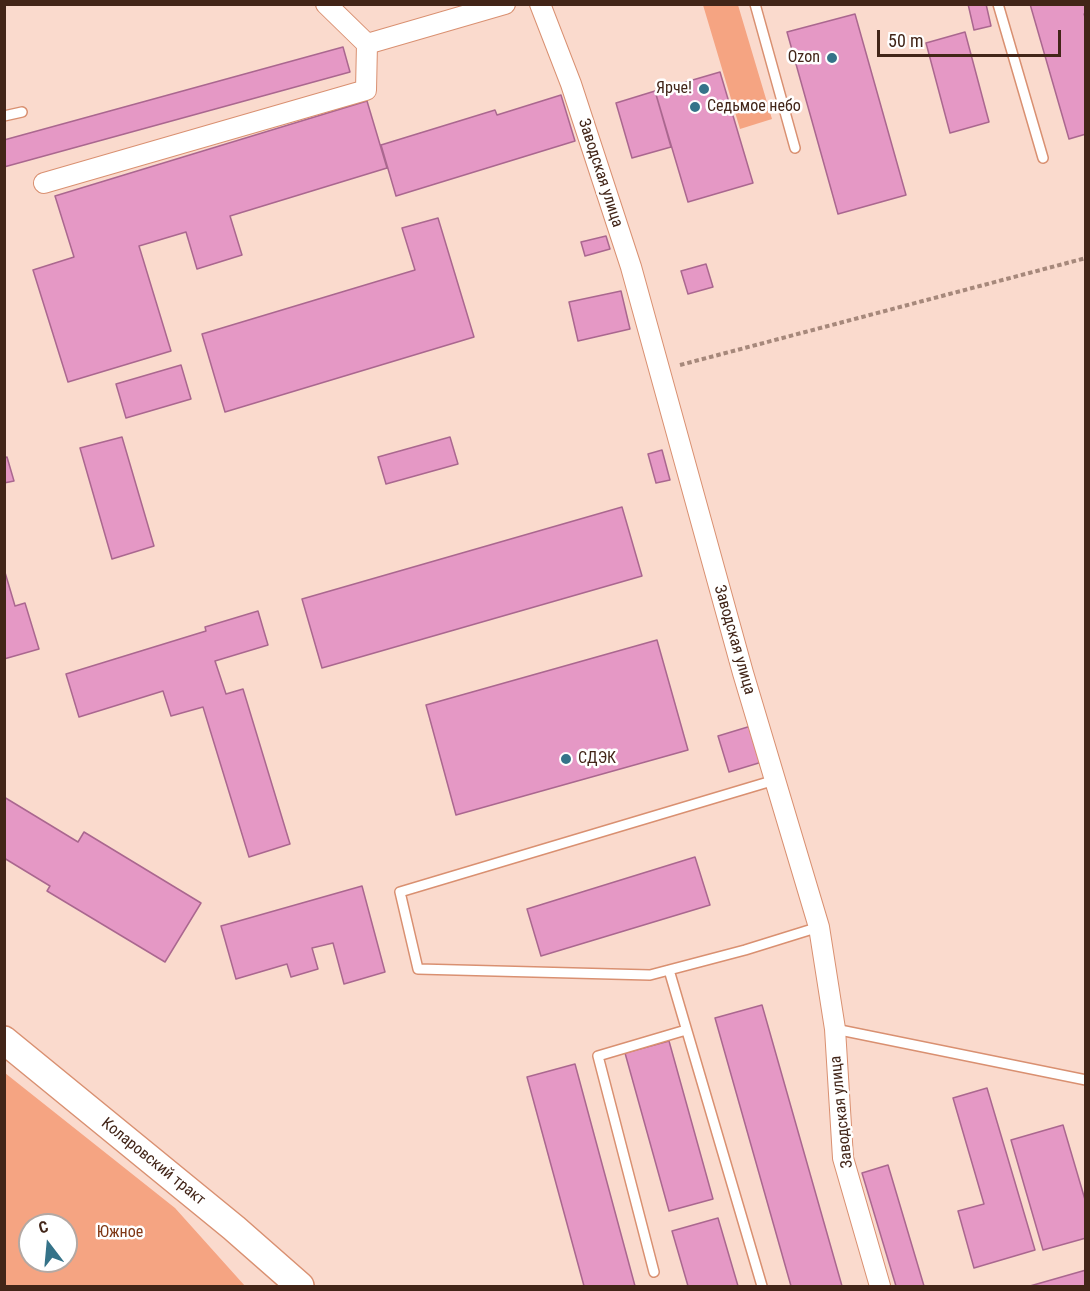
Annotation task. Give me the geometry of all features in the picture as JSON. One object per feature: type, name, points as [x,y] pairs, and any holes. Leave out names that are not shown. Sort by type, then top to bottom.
[{"type":"main road","name":"Коларовский тракт","points":[[4,1040],[234,1228],[300,1287]]},
{"type":"street","points":[[44,183],[366,90],[367,44],[326,4]]},
{"type":"street","points":[[367,44],[505,4]]},
{"type":"street","name":"Заводская улица","points":[[540,4],[571,84],[631,267],[775,780],[819,927],[835,1029],[843,1158],[880,1287]]},
{"type":"lane","points":[[755,4],[795,148]]},
{"type":"lane","points":[[999,4],[1043,158]]},
{"type":"lane","points":[[4,116],[22,112]]},
{"type":"lane","points":[[775,780],[400,892],[418,969],[650,975],[745,950],[819,927]]},
{"type":"lane","points":[[669,970],[762,1287]]},
{"type":"lane","points":[[835,1029],[1086,1080]]},
{"type":"lane","points":[[654,1272],[598,1056],[686,1030]]},
{"type":"path","points":[[659,370],[1086,258]]},
{"type":"green space","points":[[703,5],[738,5],[772,119],[740,129]]},
{"type":"green space","name":"Южное","points":[[5,1073],[175,1208],[245,1286],[5,1286]]},
{"type":"building","points":[[968,4],[986,4],[991,26],[974,30]]},
{"type":"building","points":[[1030,4],[1086,4],[1086,14],[1084,14],[1086,20],[1086,134],[1069,139]]},
{"type":"building","points":[[855,14],[906,195],[838,214],[787,32]]},
{"type":"building","points":[[965,32],[989,122],[950,133],[926,43]]},
{"type":"building","points":[[343,47],[350,72],[4,167],[4,140]]},
{"type":"building","points":[[720,72],[753,183],[688,202],[655,91]]},
{"type":"building","points":[[655,91],[671,147],[632,158],[616,103]]},
{"type":"building","points":[[561,95],[575,141],[396,196],[381,145],[495,110],[497,115]]},
{"type":"building","points":[[367,101],[387,168],[230,216],[242,255],[197,269],[186,232],[139,246],[171,351],[68,382],[33,270],[74,257],[55,196]]},
{"type":"building","points":[[438,218],[474,337],[225,412],[202,334],[415,270],[402,228]]},
{"type":"building","points":[[606,236],[610,249],[585,256],[581,242]]},
{"type":"building","points":[[706,264],[713,287],[688,294],[681,271]]},
{"type":"building","points":[[621,291],[630,329],[578,341],[569,302]]},
{"type":"building","points":[[181,365],[191,399],[126,418],[116,384]]},
{"type":"building","points":[[122,437],[154,546],[112,559],[80,448]]},
{"type":"building","points":[[450,437],[458,464],[386,484],[378,457]]},
{"type":"building","points":[[662,450],[670,480],[656,483],[648,454]]},
{"type":"building","points":[[7,457],[14,481],[4,483],[4,458]]},
{"type":"building","points":[[622,507],[642,576],[322,668],[302,599]]},
{"type":"building","points":[[4,569],[15,606],[25,603],[39,649],[4,659]]},
{"type":"building","points":[[258,611],[268,645],[215,661],[226,694],[243,689],[290,844],[249,857],[203,707],[171,716],[163,691],[79,717],[66,674],[206,631],[205,627]]},
{"type":"building","points":[[657,640],[688,750],[456,815],[426,705]]},
{"type":"building","points":[[751,726],[762,762],[729,772],[718,736]]},
{"type":"building","points":[[4,797],[78,842],[84,832],[201,903],[165,962],[47,891],[50,886],[4,858]]},
{"type":"building","points":[[695,857],[710,905],[541,956],[527,909]]},
{"type":"building","points":[[362,886],[385,972],[344,984],[333,943],[312,948],[318,969],[291,977],[287,964],[236,979],[221,926]]},
{"type":"building","points":[[762,1005],[842,1286],[791,1286],[715,1018]]},
{"type":"building","points":[[669,1041],[713,1199],[669,1211],[625,1053]]},
{"type":"building","points":[[575,1064],[635,1286],[584,1286],[527,1077]]},
{"type":"building","points":[[987,1088],[1035,1250],[974,1268],[958,1211],[984,1204],[953,1098]]},
{"type":"building","points":[[1063,1125],[1086,1203],[1086,1238],[1043,1250],[1011,1140]]},
{"type":"building","points":[[888,1165],[924,1286],[896,1286],[862,1173]]},
{"type":"building","points":[[718,1218],[738,1286],[688,1286],[672,1231]]},
{"type":"building","points":[[1086,1270],[1086,1286],[1030,1286]]},
{"type":"place","name":"Ozon","points":[[832,58]]},
{"type":"place","name":"Ярче!","points":[[704,89]]},
{"type":"place","name":"Седьмое небо","points":[[695,107]]},
{"type":"place","name":"СДЭК","points":[[566,759]]}]
